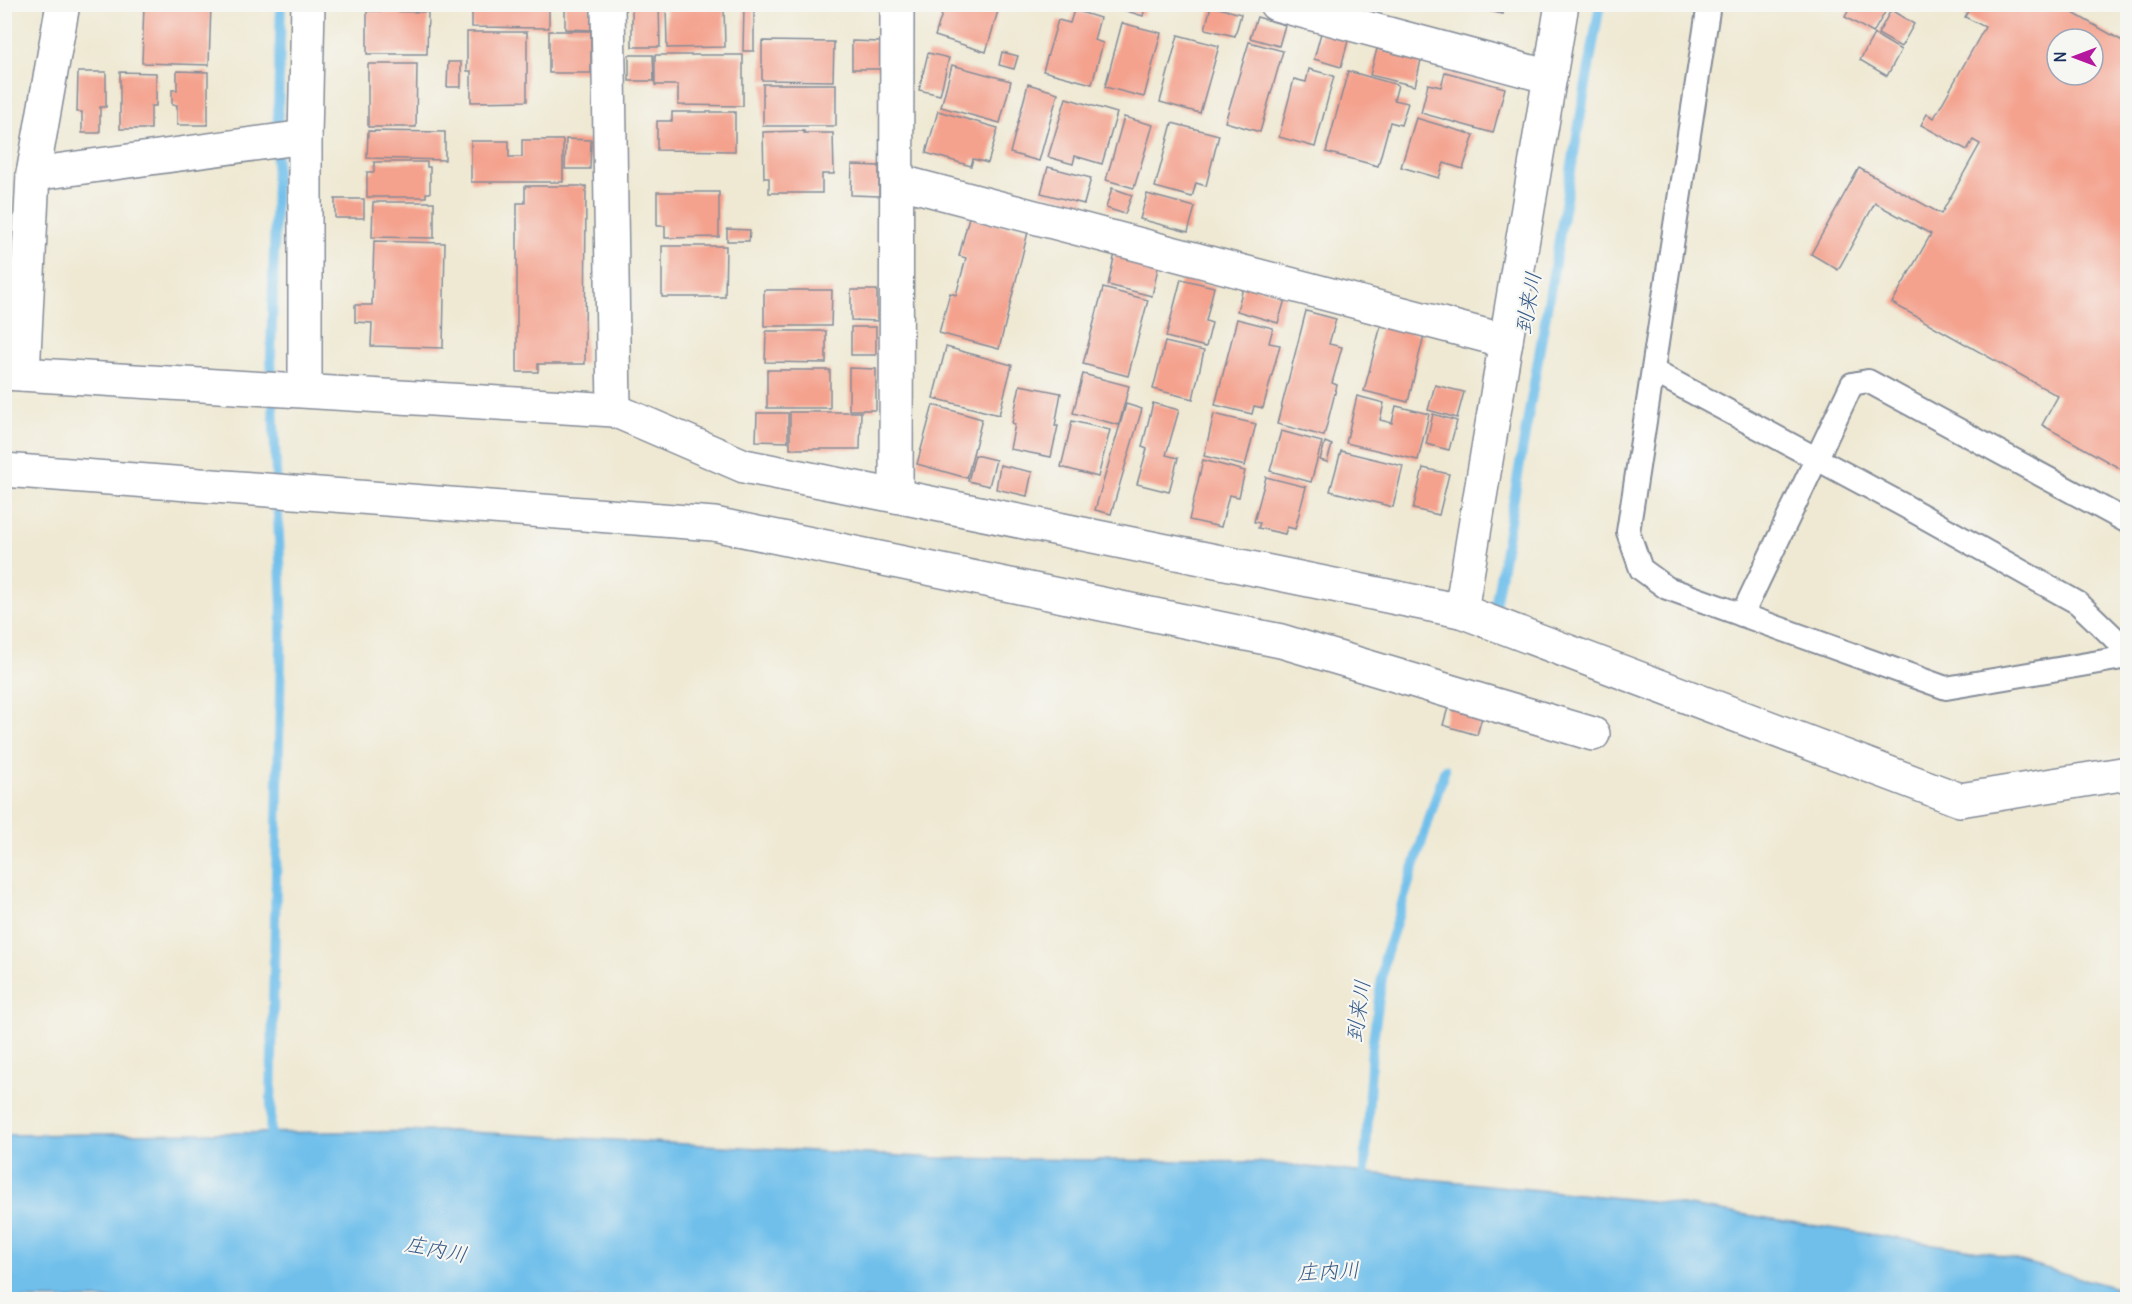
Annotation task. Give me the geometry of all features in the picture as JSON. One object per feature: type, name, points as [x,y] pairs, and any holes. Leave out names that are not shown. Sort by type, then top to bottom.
[{"type":"street","points":[[63,4],[33,174],[14,373],[614,410],[744,466],[1461,611],[1960,800],[2127,773]]},
{"type":"street","points":[[302,390],[304,138],[308,4]]},
{"type":"street","points":[[608,4],[614,410]]},
{"type":"street","points":[[896,496],[897,4]]},
{"type":"street","points":[[1276,4],[1550,77]]},
{"type":"street","points":[[1461,611],[1562,4]]},
{"type":"street","points":[[33,174],[304,138]]},
{"type":"street","points":[[897,181],[1506,341]]},
{"type":"street","points":[[4,470],[714,524],[1281,641],[1593,734]]},
{"type":"lane","points":[[1710,4],[1628,532],[1641,569],[1667,588],[1946,688],[2127,657]]},
{"type":"lane","points":[[1653,371],[2079,603],[2127,651]]},
{"type":"lane","points":[[1742,615],[1852,384],[1868,381],[2127,522]]},
{"type":"water","name":"庄内川","points":[[452,1131],[938,1158],[1257,1162],[1669,1203],[1992,1253],[2127,1291],[2127,1299],[5,1299],[5,1135]]},
{"type":"building","points":[[144,4],[211,4],[209,65],[142,63]]},
{"type":"building","points":[[472,4],[549,4],[549,28],[472,27]]},
{"type":"building","points":[[565,4],[591,4],[591,30],[565,29]]},
{"type":"building","points":[[632,4],[659,4],[660,47],[632,47]]},
{"type":"building","points":[[666,4],[718,4],[718,7],[724,7],[725,47],[667,48]]},
{"type":"building","points":[[744,4],[754,4],[754,51],[743,51]]},
{"type":"building","points":[[945,4],[1000,4],[986,52],[935,36]]},
{"type":"building","points":[[1122,4],[1146,4],[1143,16],[1120,9]]},
{"type":"building","points":[[1457,4],[1505,4],[1503,14]]},
{"type":"building","points":[[1852,4],[1883,4],[1888,7],[1873,33],[1845,17]]},
{"type":"building","points":[[1972,4],[2057,4],[2098,27],[2045,27],[2045,87],[2105,87],[2105,31],[2128,44],[2128,473],[2042,425],[2058,396],[1892,303],[1931,234],[1875,203],[1838,270],[1811,254],[1859,168],[1941,214],[1980,144],[1973,140],[1967,150],[1921,125],[1927,114],[1934,118],[1985,27],[1965,17]]},
{"type":"building","points":[[1211,6],[1241,14],[1235,36],[1205,29]]},
{"type":"building","points":[[1074,10],[1100,18],[1094,40],[1103,43],[1092,84],[1043,71],[1058,20],[1070,23]]},
{"type":"building","points":[[1891,10],[1914,24],[1901,47],[1878,34]]},
{"type":"building","points":[[367,11],[428,12],[427,54],[367,54]]},
{"type":"building","points":[[1257,17],[1285,25],[1279,46],[1250,38]]},
{"type":"building","points":[[1122,23],[1161,33],[1144,97],[1105,87]]},
{"type":"building","points":[[549,31],[591,31],[591,73],[549,73]]},
{"type":"building","points":[[467,32],[527,32],[527,101],[471,102],[471,71],[467,71]]},
{"type":"building","points":[[1321,33],[1348,41],[1341,67],[1314,59]]},
{"type":"building","points":[[1874,34],[1901,50],[1887,76],[1860,60]]},
{"type":"building","points":[[1178,35],[1219,46],[1200,113],[1160,102]]},
{"type":"building","points":[[762,41],[834,42],[833,81],[762,80]]},
{"type":"building","points":[[852,41],[880,42],[880,69],[852,69]]},
{"type":"building","points":[[1249,42],[1283,51],[1260,132],[1225,122]]},
{"type":"building","points":[[1377,49],[1421,60],[1415,86],[1370,75]]},
{"type":"building","points":[[1002,52],[1018,56],[1014,69],[999,65]]},
{"type":"building","points":[[928,53],[949,58],[940,95],[919,90]]},
{"type":"building","points":[[629,55],[653,55],[654,81],[629,81]]},
{"type":"building","points":[[655,55],[743,55],[743,106],[678,105],[678,85],[655,85]]},
{"type":"building","points":[[448,62],[461,62],[461,87],[447,87]]},
{"type":"building","points":[[368,64],[417,64],[416,127],[368,127]]},
{"type":"building","points":[[952,65],[1011,81],[1000,123],[941,107]]},
{"type":"building","points":[[1309,69],[1334,76],[1315,147],[1279,137],[1294,79],[1306,82]]},
{"type":"building","points":[[177,71],[208,72],[208,125],[177,125],[177,105],[172,105],[172,90],[177,90]]},
{"type":"building","points":[[1348,71],[1398,85],[1394,100],[1408,103],[1401,125],[1390,122],[1378,166],[1326,152]]},
{"type":"building","points":[[78,72],[106,72],[106,107],[100,107],[100,133],[82,133],[82,112],[77,112]]},
{"type":"building","points":[[120,72],[156,73],[156,106],[151,106],[151,129],[120,129]]},
{"type":"building","points":[[1445,72],[1505,88],[1493,133],[1421,113],[1428,84],[1441,87]]},
{"type":"building","points":[[763,84],[836,84],[836,126],[763,126]]},
{"type":"building","points":[[1028,84],[1058,93],[1039,161],[1010,153]]},
{"type":"building","points":[[1066,98],[1117,113],[1102,164],[1075,156],[1073,164],[1048,157]]},
{"type":"building","points":[[938,111],[998,128],[988,163],[973,159],[971,166],[926,153]]},
{"type":"building","points":[[672,112],[735,112],[735,151],[657,150],[657,121],[672,121]]},
{"type":"building","points":[[1124,117],[1153,125],[1134,188],[1106,180]]},
{"type":"building","points":[[1416,118],[1474,135],[1463,169],[1444,163],[1439,178],[1401,167]]},
{"type":"building","points":[[1172,123],[1219,135],[1206,186],[1196,183],[1192,197],[1155,187]]},
{"type":"building","points":[[368,131],[445,132],[445,160],[367,158]]},
{"type":"building","points":[[804,131],[804,133],[833,133],[834,174],[822,174],[822,193],[769,193],[769,178],[764,178],[763,132]]},
{"type":"building","points":[[566,139],[591,140],[590,169],[565,169]]},
{"type":"building","points":[[522,140],[563,140],[563,182],[471,182],[471,141],[509,141],[509,157],[522,157]]},
{"type":"building","points":[[374,162],[427,162],[427,167],[430,167],[430,193],[426,193],[426,197],[367,197],[367,172],[374,172]]},
{"type":"building","points":[[852,165],[879,166],[879,196],[851,195]]},
{"type":"building","points":[[1048,167],[1091,178],[1084,204],[1041,193]]},
{"type":"building","points":[[525,186],[586,186],[585,364],[538,364],[538,372],[517,372],[517,203],[525,203]]},
{"type":"building","points":[[1112,188],[1132,195],[1125,214],[1106,208]]},
{"type":"building","points":[[657,192],[719,192],[719,237],[665,238],[665,226],[657,226]]},
{"type":"building","points":[[1147,194],[1195,207],[1188,232],[1140,219]]},
{"type":"building","points":[[335,199],[364,199],[364,218],[335,218]]},
{"type":"building","points":[[373,202],[434,202],[434,238],[372,237]]},
{"type":"building","points":[[969,217],[1028,232],[999,349],[939,333],[950,293],[956,295],[966,258],[959,256]]},
{"type":"building","points":[[727,229],[750,230],[749,241],[727,241]]},
{"type":"building","points":[[374,241],[445,243],[443,348],[371,346],[372,323],[355,322],[355,305],[372,305]]},
{"type":"building","points":[[662,246],[726,246],[725,297],[662,297]]},
{"type":"building","points":[[1115,253],[1159,263],[1152,296],[1108,285]]},
{"type":"building","points":[[1181,279],[1214,287],[1206,321],[1212,323],[1206,347],[1166,337]]},
{"type":"building","points":[[1244,284],[1286,296],[1278,323],[1237,311]]},
{"type":"building","points":[[1103,288],[1148,300],[1128,376],[1083,364]]},
{"type":"building","points":[[764,290],[832,290],[831,326],[764,326]]},
{"type":"building","points":[[851,290],[877,290],[877,321],[851,320]]},
{"type":"building","points":[[1306,311],[1336,319],[1329,344],[1342,347],[1332,383],[1337,385],[1324,436],[1277,424]]},
{"type":"building","points":[[1237,319],[1273,328],[1269,343],[1280,345],[1263,408],[1254,406],[1252,414],[1215,405]]},
{"type":"building","points":[[1381,325],[1424,335],[1408,402],[1364,391]]},
{"type":"building","points":[[851,327],[876,327],[876,355],[851,355]]},
{"type":"building","points":[[766,331],[826,331],[826,363],[765,362]]},
{"type":"building","points":[[1165,342],[1204,351],[1193,399],[1153,389]]},
{"type":"building","points":[[946,347],[1012,365],[999,415],[933,398]]},
{"type":"building","points":[[849,368],[876,369],[876,410],[849,410]]},
{"type":"building","points":[[767,370],[830,370],[830,408],[767,408]]},
{"type":"building","points":[[1083,374],[1129,386],[1119,425],[1073,413]]},
{"type":"building","points":[[1020,385],[1061,393],[1055,426],[1058,426],[1051,457],[1010,449],[1015,424],[1012,423]]},
{"type":"building","points":[[1435,385],[1464,392],[1457,418],[1428,410]]},
{"type":"building","points":[[1357,396],[1384,403],[1380,420],[1392,423],[1396,406],[1429,414],[1418,460],[1346,443]]},
{"type":"building","points":[[1153,403],[1179,410],[1166,455],[1178,458],[1169,492],[1137,484],[1147,449],[1142,447]]},
{"type":"building","points":[[1126,404],[1142,409],[1111,514],[1095,510]]},
{"type":"building","points":[[933,405],[982,419],[967,478],[917,464]]},
{"type":"building","points":[[790,412],[861,412],[860,449],[790,449]]},
{"type":"building","points":[[757,413],[788,413],[788,442],[756,441]]},
{"type":"building","points":[[1214,414],[1256,424],[1245,466],[1204,456]]},
{"type":"building","points":[[1433,414],[1457,421],[1449,450],[1426,444]]},
{"type":"building","points":[[1072,421],[1110,430],[1098,477],[1061,467]]},
{"type":"building","points":[[1281,431],[1322,442],[1311,482],[1270,471]]},
{"type":"building","points":[[1325,442],[1332,445],[1327,462],[1320,460]]},
{"type":"building","points":[[1341,451],[1403,466],[1393,507],[1330,491]]},
{"type":"building","points":[[975,455],[996,460],[989,486],[968,481]]},
{"type":"building","points":[[1203,460],[1245,471],[1239,497],[1229,495],[1221,527],[1189,520]]},
{"type":"building","points":[[1000,465],[1032,472],[1027,496],[996,489]]},
{"type":"building","points":[[1423,468],[1449,474],[1439,515],[1413,509]]},
{"type":"building","points":[[1266,477],[1306,487],[1295,529],[1287,527],[1285,534],[1258,528],[1260,523],[1254,522]]},
{"type":"building","points":[[1449,704],[1483,714],[1477,735],[1443,725]]},
{"type":"waterway","points":[[270,1147],[282,605],[271,358],[281,4]]},
{"type":"waterway","name":"到来川","points":[[1495,607],[1600,4]]},
{"type":"waterway","name":"到来川","points":[[1364,1185],[1372,1047],[1385,957],[1445,769]]}]
